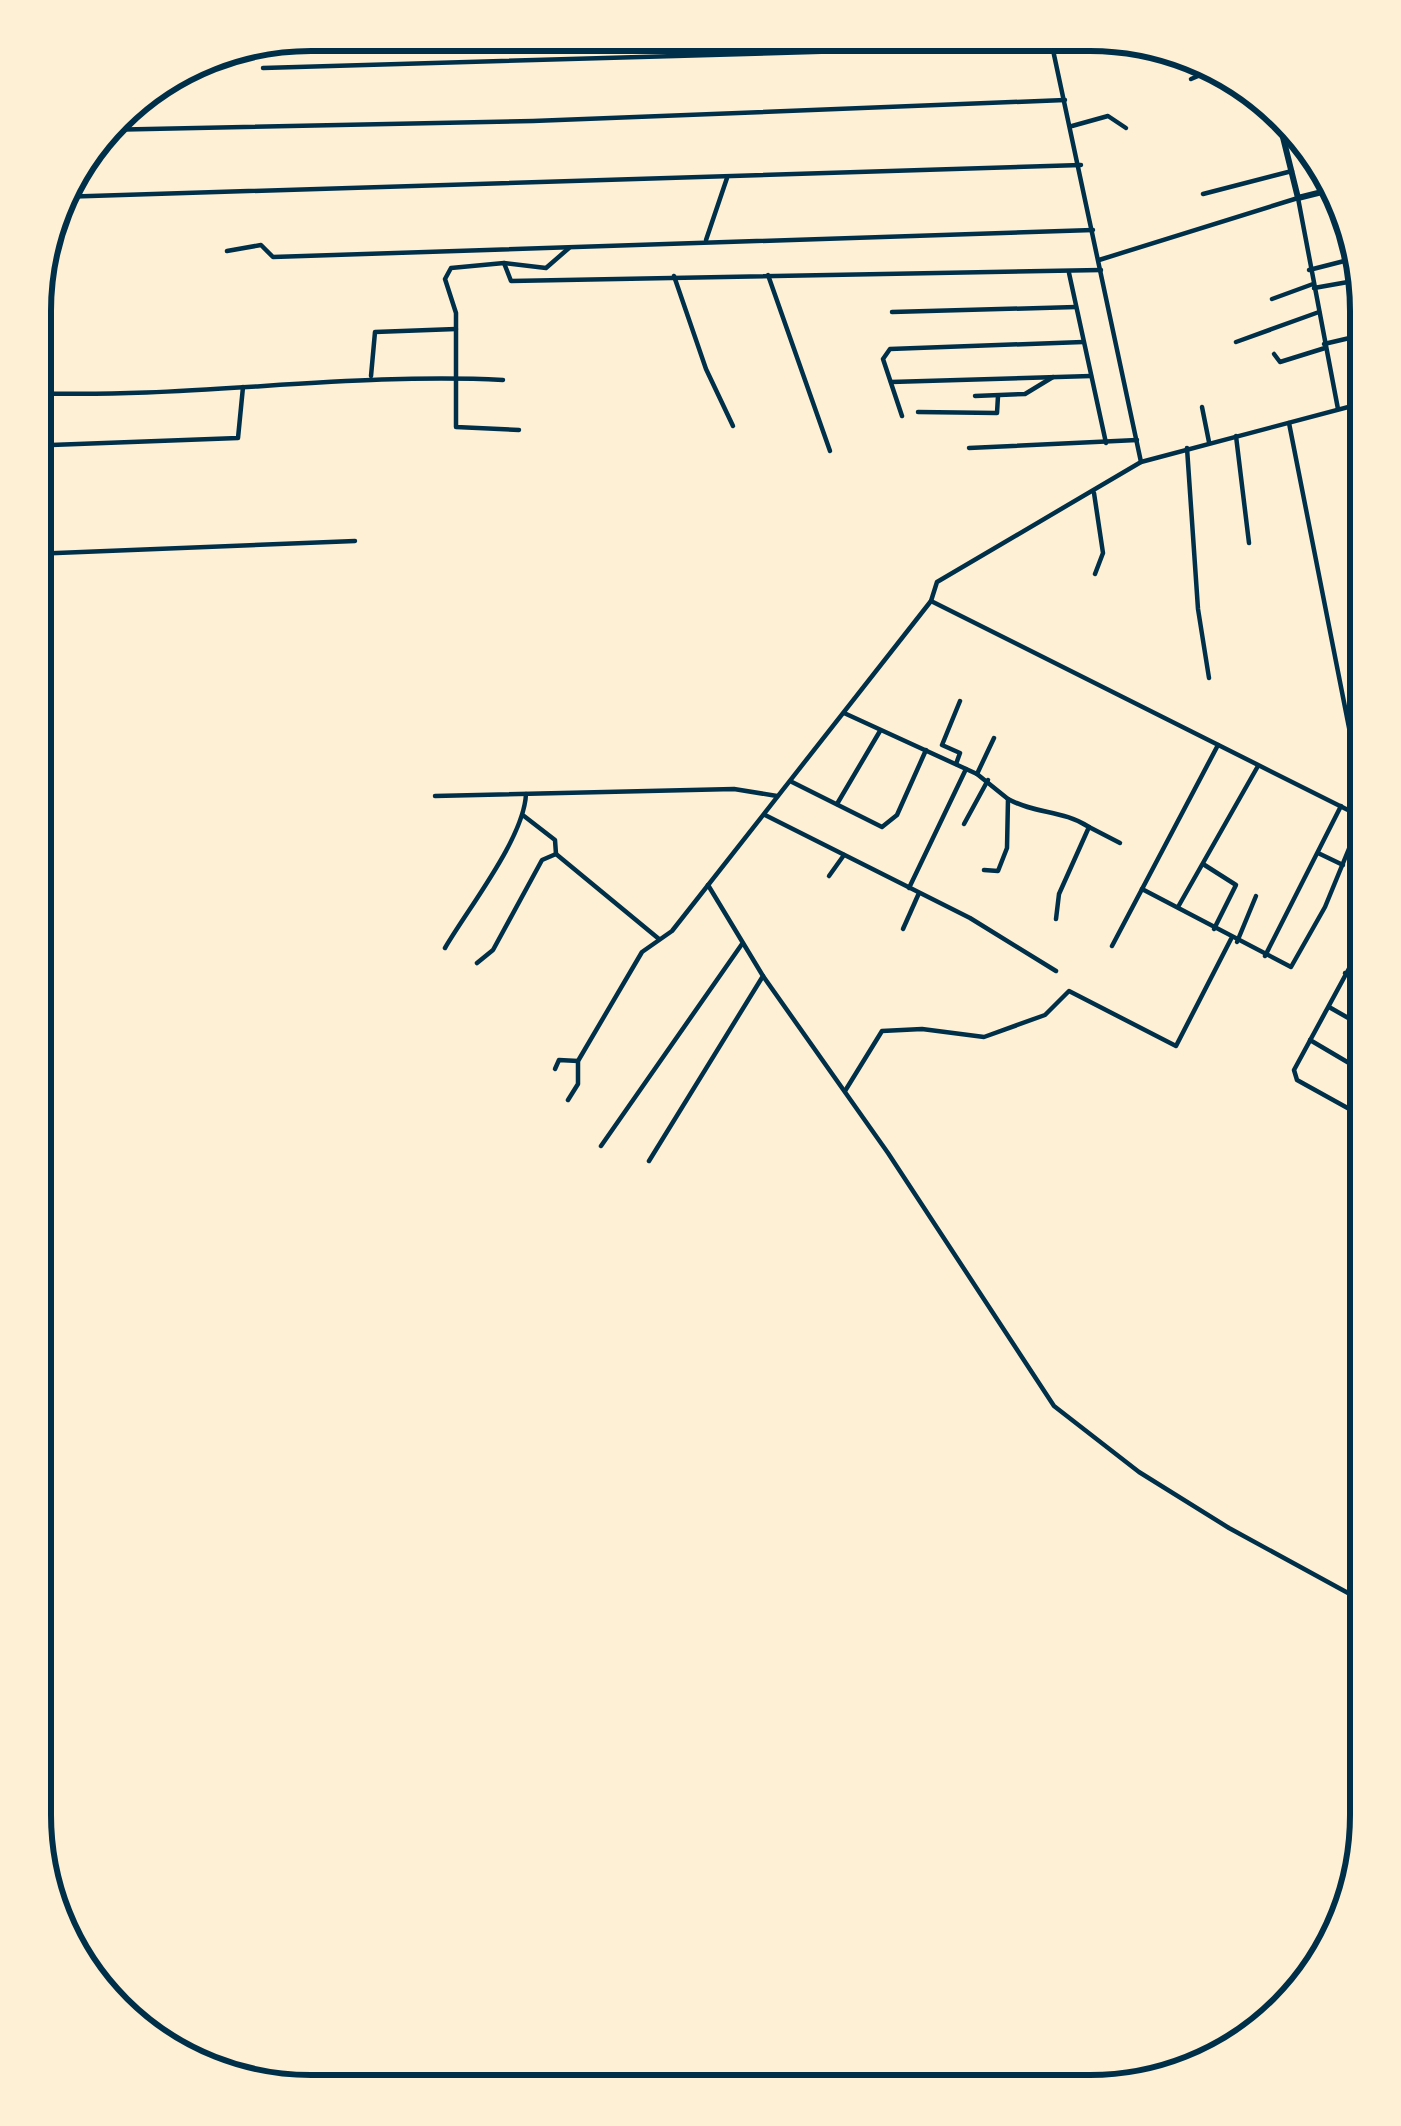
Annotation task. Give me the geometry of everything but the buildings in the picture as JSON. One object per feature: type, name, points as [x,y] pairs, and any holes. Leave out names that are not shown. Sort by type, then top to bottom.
[{"type":"main road","points":[[1283,137],[1298,198],[1321,192]]},
{"type":"street","points":[[262,68],[846,51]]},
{"type":"street","points":[[1053,51],[1142,462]]},
{"type":"street","points":[[1192,79],[1199,76]]},
{"type":"street","points":[[125,130],[533,122],[1065,100]]},
{"type":"street","points":[[1071,127],[1108,116],[1126,128]]},
{"type":"street","points":[[79,195],[1081,165]]},
{"type":"street","points":[[1203,194],[1292,171]]},
{"type":"street","points":[[706,240],[727,178]]},
{"type":"street","points":[[1099,260],[1298,198],[1338,409]]},
{"type":"street","points":[[227,251],[261,245],[273,257],[1093,230]]},
{"type":"street","points":[[519,430],[456,427],[455,308],[444,288],[447,273],[456,266],[554,266],[569,248]]},
{"type":"street","points":[[515,263],[528,250]]},
{"type":"street","points":[[1310,270],[1345,261]]},
{"type":"street","points":[[504,263],[511,280],[608,283],[674,276],[1102,270]]},
{"type":"street","points":[[1069,272],[1106,443]]},
{"type":"street","points":[[768,275],[830,451]]},
{"type":"street","points":[[674,276],[706,369],[734,426]]},
{"type":"street","points":[[1272,298],[1348,281]]},
{"type":"street","points":[[892,312],[1076,307]]},
{"type":"street","points":[[1236,342],[1319,312]]},
{"type":"street","points":[[371,379],[375,332],[456,329]]},
{"type":"street","points":[[1274,354],[1280,362],[1350,339]]},
{"type":"street","points":[[902,416],[884,359],[890,349],[1083,342]]},
{"type":"street","points":[[891,382],[1091,376]]},
{"type":"street","points":[[975,396],[1025,394],[1052,377]]},
{"type":"street","points":[[51,393],[371,379],[502,380]]},
{"type":"street","points":[[51,445],[238,437],[243,387]]},
{"type":"street","points":[[917,412],[997,413],[998,396]]},
{"type":"street","points":[[568,1100],[578,1084],[578,1061],[642,952],[708,885],[931,601],[938,582],[1142,462],[1350,406]]},
{"type":"street","points":[[1202,407],[1209,442]]},
{"type":"street","points":[[1289,423],[1350,726]]},
{"type":"street","points":[[1236,435],[1249,543]]},
{"type":"street","points":[[969,448],[1137,440]]},
{"type":"street","points":[[1187,448],[1198,609],[1210,678]]},
{"type":"street","points":[[1094,490],[1103,553],[1095,574]]},
{"type":"street","points":[[51,553],[355,541]]},
{"type":"street","points":[[931,601],[1350,808]]},
{"type":"street","points":[[956,764],[960,753],[943,746],[960,700]]},
{"type":"street","points":[[842,712],[977,774],[1008,799],[1038,811],[1061,812],[1120,844]]},
{"type":"street","points":[[836,806],[880,731]]},
{"type":"street","points":[[977,774],[994,738]]},
{"type":"street","points":[[1112,946],[1218,745]]},
{"type":"street","points":[[789,781],[879,827],[888,825],[926,750]]},
{"type":"street","points":[[1177,909],[1258,766]]},
{"type":"street","points":[[909,888],[966,769]]},
{"type":"street","points":[[964,824],[988,780]]},
{"type":"street","points":[[435,796],[734,789],[777,796]]},
{"type":"street","points":[[445,948],[524,816],[526,794]]},
{"type":"street","points":[[984,870],[998,872],[1004,858],[1008,799]]},
{"type":"street","points":[[1265,956],[1342,804]]},
{"type":"street","points":[[763,814],[920,893],[1056,970]]},
{"type":"street","points":[[524,816],[555,840],[556,854],[659,939]]},
{"type":"street","points":[[1056,919],[1059,894],[1089,827]]},
{"type":"street","points":[[1142,889],[1265,956],[1294,965],[1350,850]]},
{"type":"street","points":[[1318,853],[1343,865]]},
{"type":"street","points":[[477,963],[493,950],[542,860],[556,854]]},
{"type":"street","points":[[829,876],[844,855]]},
{"type":"street","points":[[1203,864],[1236,885],[1214,929]]},
{"type":"street","points":[[708,885],[742,944],[1054,1406],[1139,1472],[1349,1594]]},
{"type":"street","points":[[903,929],[920,893]]},
{"type":"street","points":[[844,1091],[886,1029],[984,1037],[1045,1015],[1069,991],[1176,1046],[1256,896]]},
{"type":"street","points":[[601,1147],[742,944]]},
{"type":"street","points":[[1349,1109],[1294,1077],[1350,966]]},
{"type":"street","points":[[1345,974],[1350,976]]},
{"type":"street","points":[[649,1161],[764,976]]},
{"type":"street","points":[[1328,1007],[1350,1019]]},
{"type":"street","points":[[1310,1040],[1350,1063]]},
{"type":"street","points":[[555,1069],[559,1060],[578,1061]]}]
